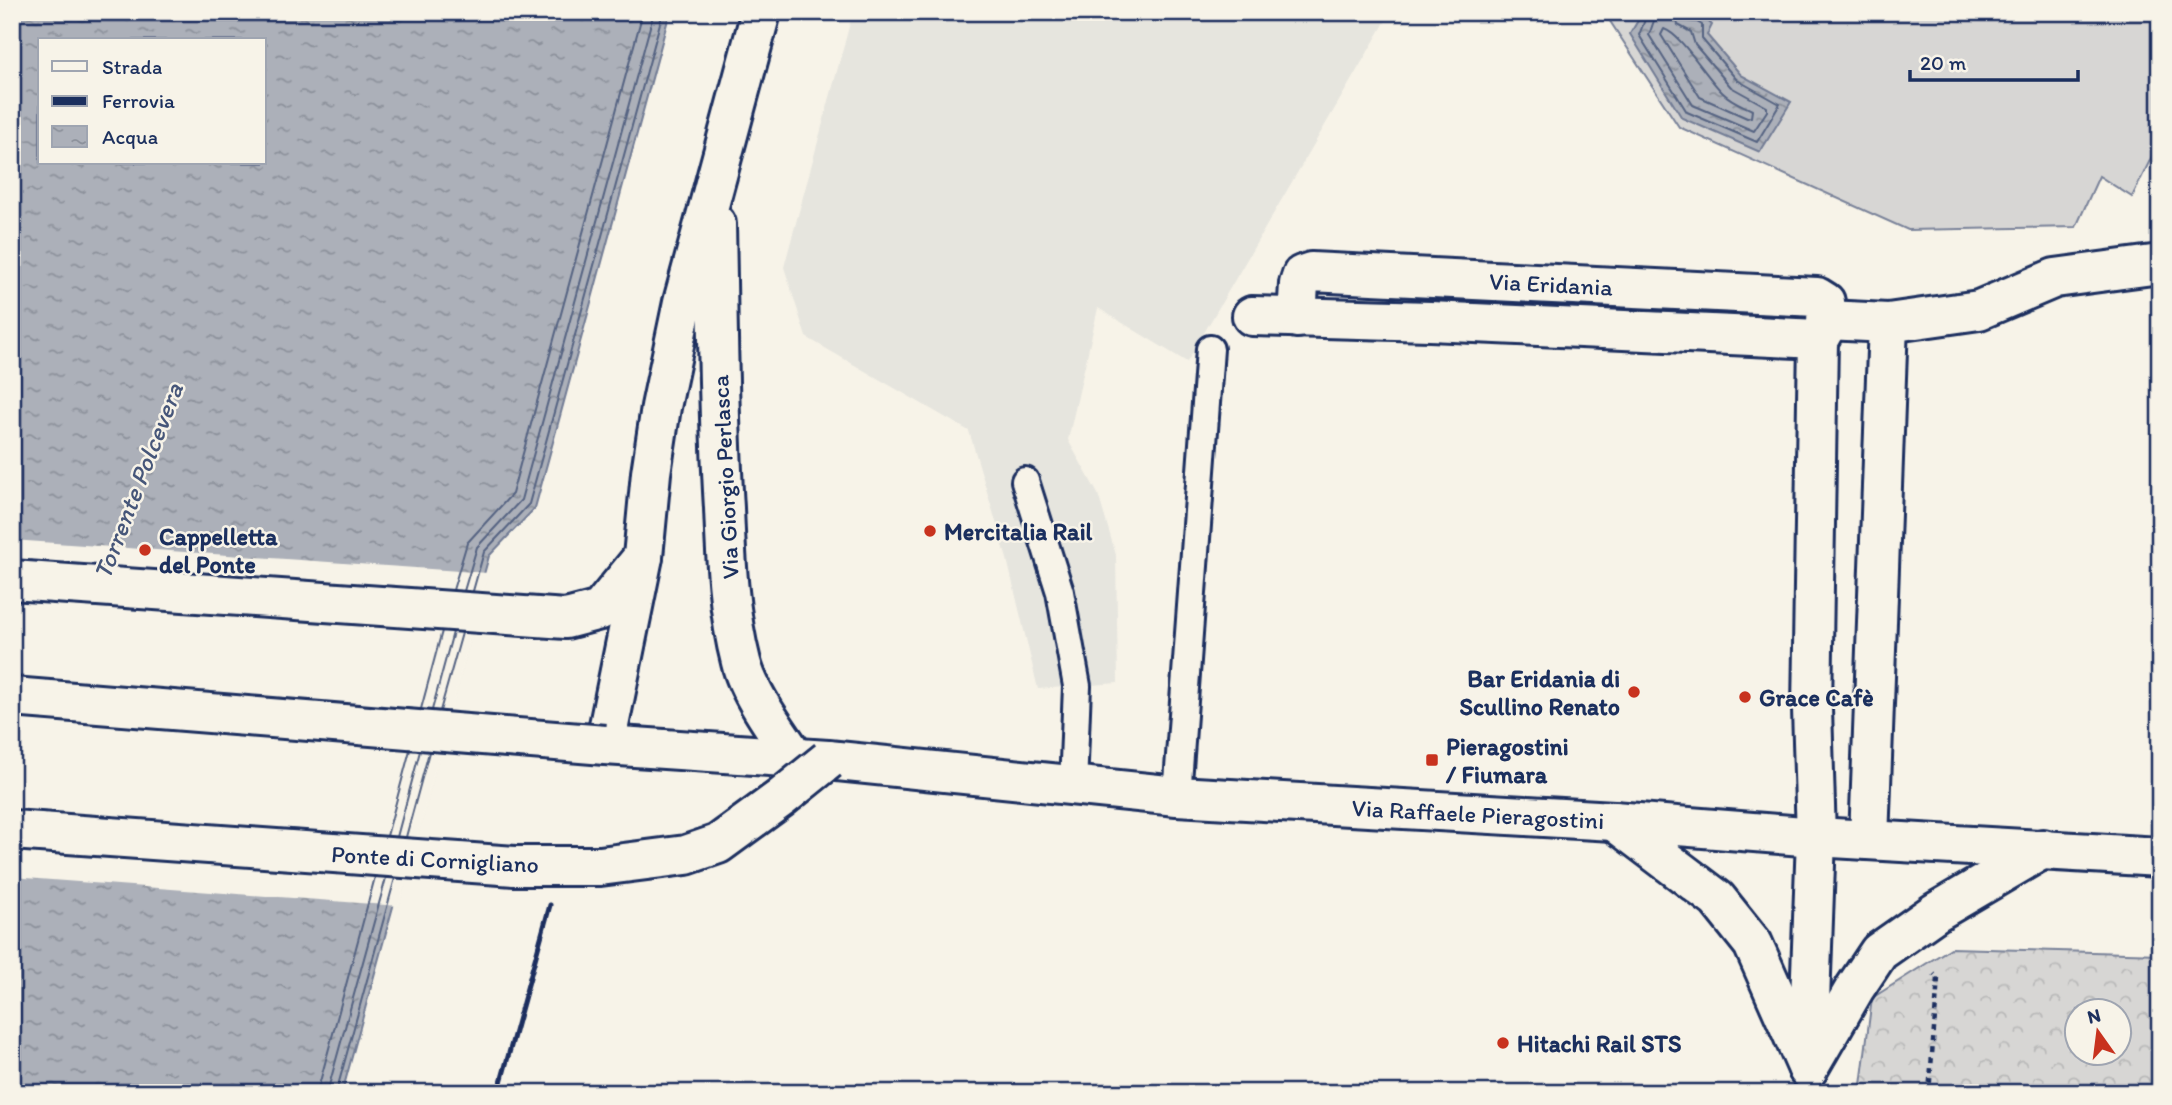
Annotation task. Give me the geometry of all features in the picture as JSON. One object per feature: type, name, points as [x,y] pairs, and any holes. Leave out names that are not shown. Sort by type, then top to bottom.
[{"type":"street","name":"Via Giorgio Perlasca","points":[[605,745],[631,630],[643,557],[661,407],[683,302],[761,12]]},
{"type":"street","name":"Via Giorgio Perlasca","points":[[715,180],[721,459],[726,555],[741,664],[766,715],[812,759]]},
{"type":"street","name":"Via Eridania","points":[[1252,316],[1539,326],[1822,329],[1979,310],[2055,278],[2160,264]]},
{"type":"street","name":"Via Eridania","points":[[1297,318],[1298,284],[1302,275],[1311,272],[1817,297],[1825,302],[1822,329]]},
{"type":"street","points":[[1868,840],[1888,323]]},
{"type":"street","points":[[1806,1081],[1816,837],[1812,709],[1822,329]]},
{"type":"street","points":[[12,580],[566,619],[600,610],[643,557]]},
{"type":"street","points":[[12,697],[812,759]]},
{"type":"street","name":"Via Raffaele Pieragostini","points":[[812,759],[1177,796],[1614,821],[1816,837],[2160,857]]},
{"type":"street","name":"Ponte di Cornigliano","points":[[12,831],[515,866],[600,866],[686,855],[718,844],[781,798],[812,759]]},
{"type":"street","points":[[1614,821],[1717,898],[1753,944],[1806,1081]]},
{"type":"street","points":[[1806,1081],[1855,988],[1880,952],[1936,912],[2043,849]]},
{"type":"lane","points":[[1539,326],[1543,283]]},
{"type":"lane","points":[[1177,796],[1210,349]]},
{"type":"lane","points":[[1025,481],[1060,592],[1077,686],[1073,787]]},
{"type":"path","points":[[1880,952],[1925,965],[1938,978],[1929,1093]]},
{"type":"shaded area","points":[[853,12],[1391,12],[1187,362],[1098,308],[1068,440],[1098,494],[1116,555],[1118,683],[1038,689],[1007,559],[969,431],[806,337],[784,267]]},
{"type":"green space","points":[[1604,12],[2160,12],[2160,140],[2132,197],[2099,176],[2076,227],[1908,230],[1679,127]]},
{"type":"green space","points":[[1951,948],[2160,954],[2160,1093],[1860,1093],[1872,998]]},
{"type":"water","name":"Torrente Polcevera","points":[[12,12],[670,12],[535,508],[489,556],[342,1093],[12,1093]]},
{"type":"water","points":[[1643,12],[1687,12],[1692,17],[1694,12],[1698,12],[1712,25],[1707,35],[1741,75],[1791,102],[1760,152],[1682,118],[1630,34]]},
{"type":"pier","points":[[12,540],[488,573],[399,906],[12,877]]},
{"type":"railway","points":[[498,1093],[550,905]]},
{"type":"place","name":"Mercitalia Rail","points":[[930,531]]},
{"type":"place","name":"Cappelletta del Ponte","points":[[145,550]]},
{"type":"place","name":"Bar Eridania di Scullino Renato","points":[[1634,692]]},
{"type":"place","name":"Grace Cafè","points":[[1745,697]]},
{"type":"place","name":"Pieragostini / Fiumara","points":[[1432,760]]},
{"type":"place","name":"Hitachi Rail STS","points":[[1503,1043]]}]
